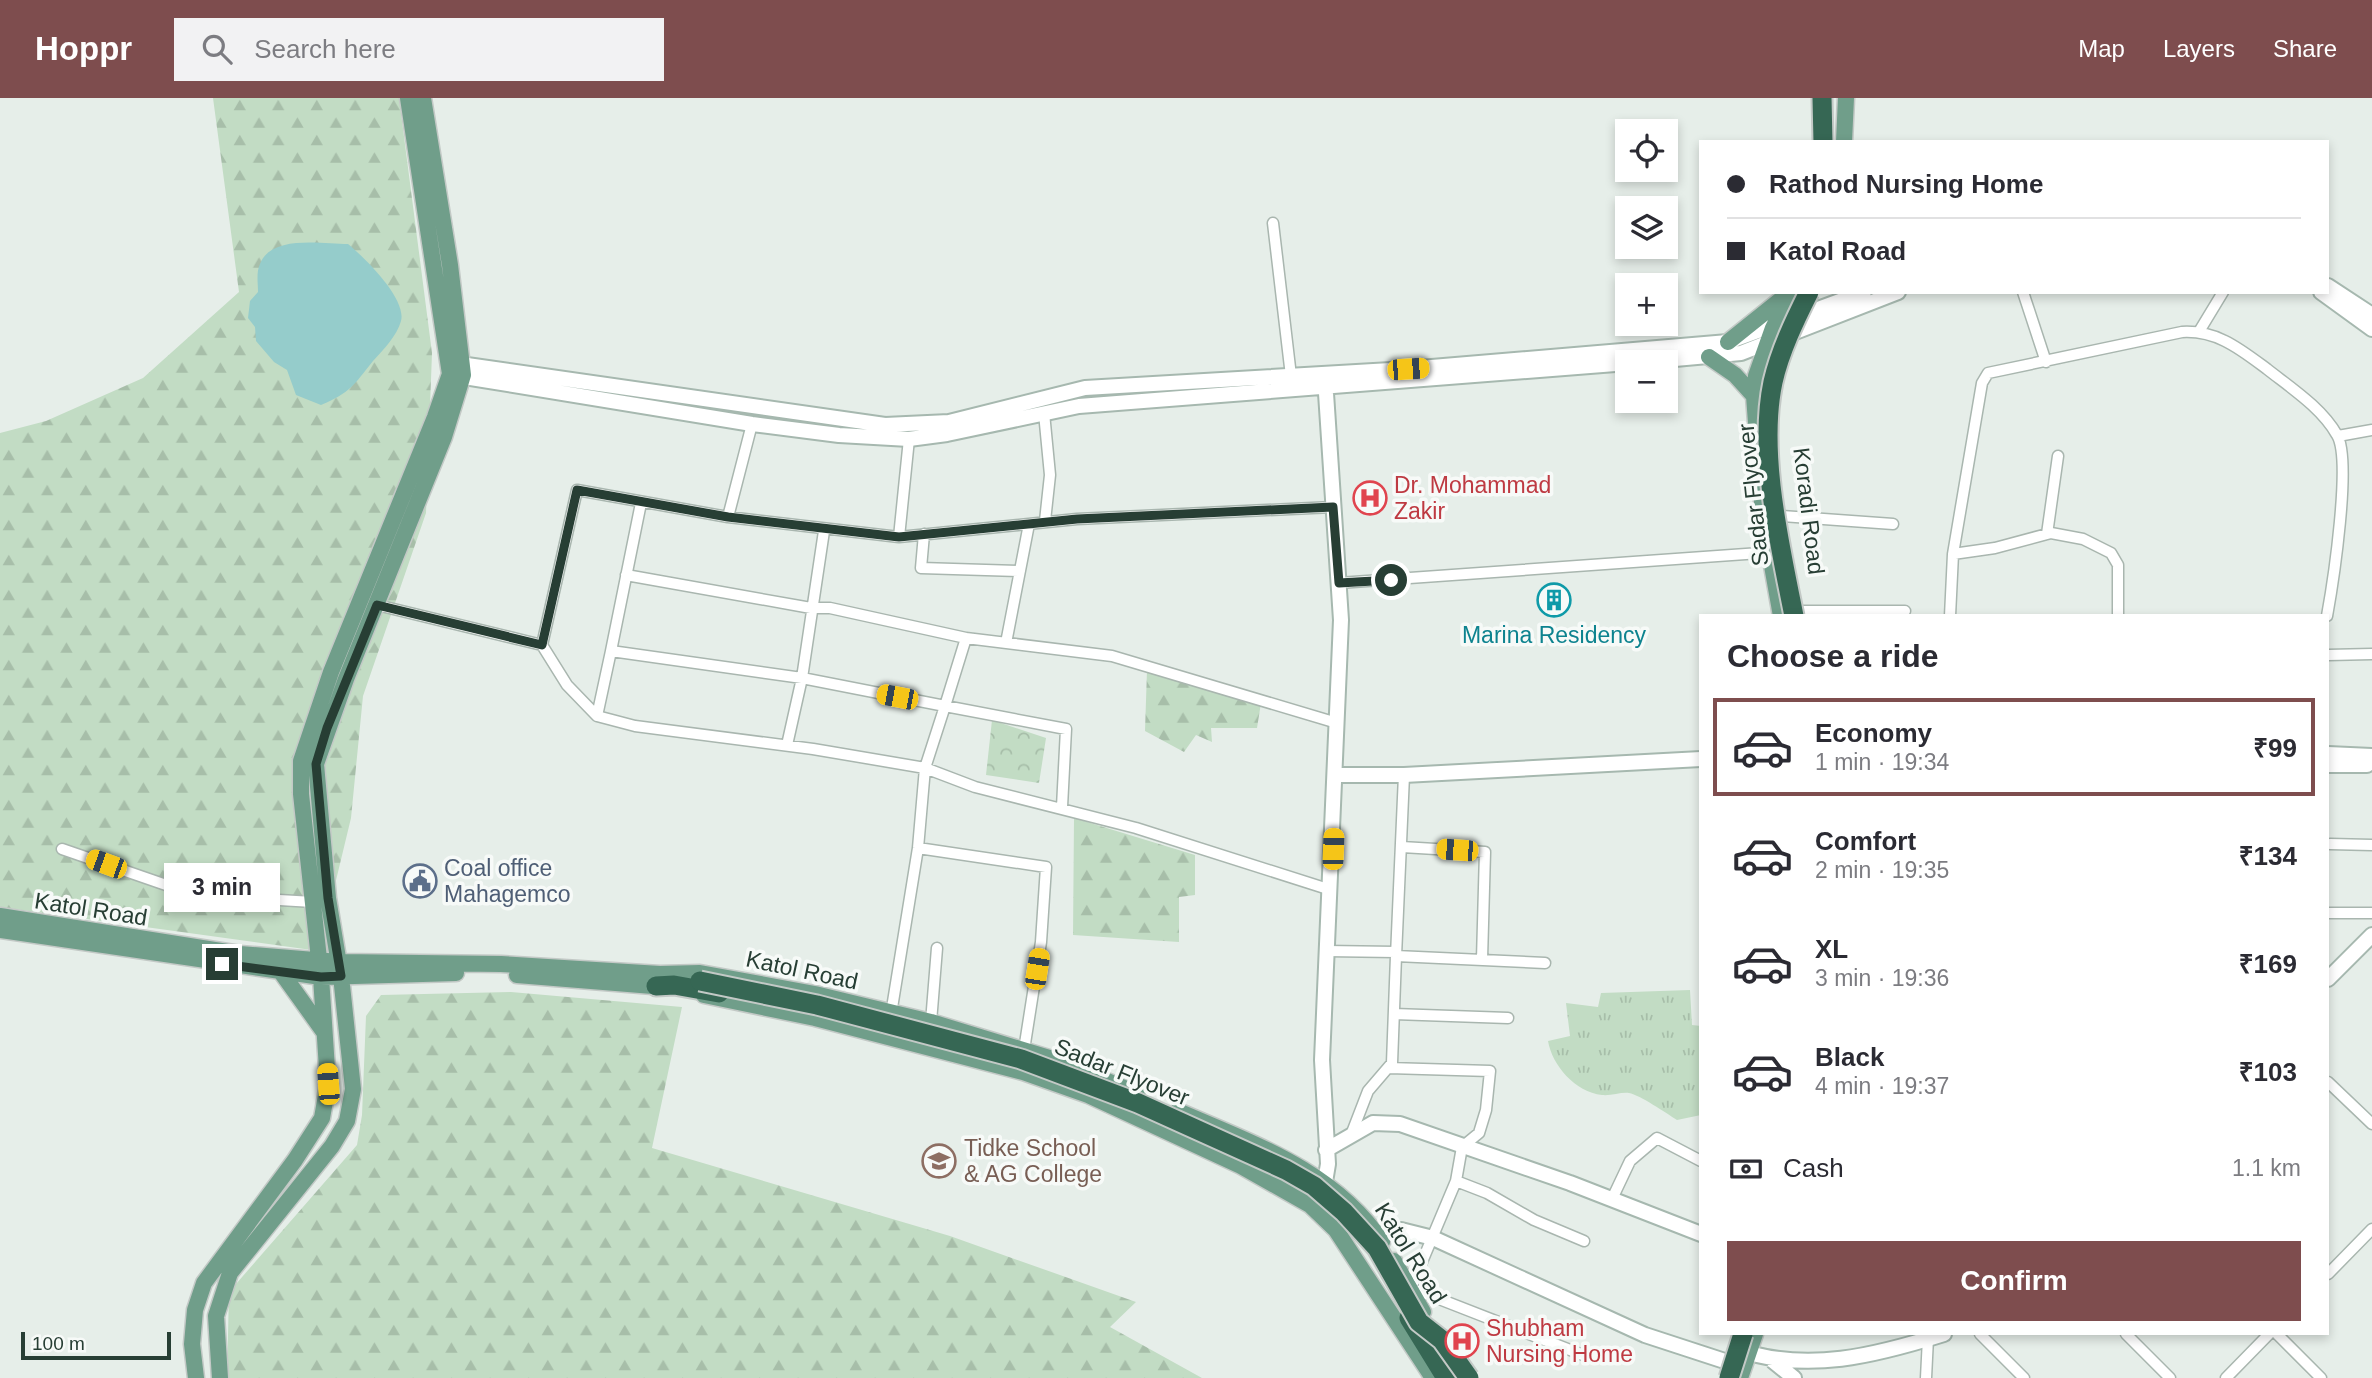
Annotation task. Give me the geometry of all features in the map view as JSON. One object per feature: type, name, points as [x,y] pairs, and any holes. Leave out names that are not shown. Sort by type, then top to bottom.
[{"type":"highway","points":[[1822,98],[1823,140]]},
{"type":"highway","points":[[1834,98],[1834,140]]},
{"type":"highway","name":"Sadar Flyover","points":[[1796,614],[1765,474],[1762,407],[1768,367],[1800,294]]},
{"type":"highway","name":"Sadar Flyover","points":[[1796,614],[1771,477],[1769,409],[1778,363],[1808,294]]},
{"type":"highway","name":"Sadar Flyover","points":[[658,980],[817,1005],[1021,1059],[1113,1093],[1286,1170],[1314,1186],[1345,1212],[1377,1248],[1419,1322],[1442,1340],[1469,1378]]},
{"type":"highway","name":"Sadar Flyover","points":[[699,985],[818,1011],[1020,1064],[1113,1098],[1285,1178],[1339,1216],[1363,1244],[1384,1273],[1446,1378]]},
{"type":"main road","points":[[196,1378],[192,1344],[195,1310],[204,1283],[295,1160],[322,1118],[328,1084],[321,977],[301,794],[301,761],[331,672],[456,369],[408,98]]},
{"type":"main road","points":[[220,1378],[215,1316],[230,1273],[332,1146],[347,1121],[353,1088],[340,969],[328,898],[316,764],[327,728],[444,437],[456,369],[450,265],[423,98]]},
{"type":"main road","points":[[1815,98],[1816,140]]},
{"type":"main road","points":[[1844,140],[1846,98]]},
{"type":"main road","points":[[2329,287],[2372,315]]},
{"type":"main road","points":[[1728,342],[1788,294]]},
{"type":"main road","name":"Koradi Road","points":[[1781,614],[1756,454],[1754,396],[1756,376],[1770,335],[1789,294]]},
{"type":"main road","points":[[1806,314],[1818,294]]},
{"type":"main road","points":[[1678,360],[1741,353],[1806,314],[1859,294]]},
{"type":"main road","points":[[456,369],[752,424],[839,435],[909,439],[947,434],[1044,413],[1145,399],[1325,379],[1728,342],[1797,331],[1893,294]]},
{"type":"main road","points":[[2324,294],[2372,329]]},
{"type":"main road","name":"Koradi Road","points":[[1796,614],[1776,457],[1779,381],[1806,314]]},
{"type":"main road","points":[[1709,358],[1735,375],[1754,396]]},
{"type":"main road","points":[[456,369],[885,425],[949,422],[1085,388],[1291,376],[1325,379],[1615,364]]},
{"type":"main road","points":[[1310,1205],[1325,1182],[1322,1060],[1341,620],[1325,379]]},
{"type":"main road","points":[[2329,754],[2372,756]]},
{"type":"main road","points":[[1335,775],[1404,775],[1699,758]]},
{"type":"main road","points":[[2329,765],[2372,765]]},
{"type":"main road","name":"Katol Road","points":[[0,916],[186,946],[318,960],[340,969],[658,980],[1023,1072],[1088,1095],[1241,1166],[1310,1205],[1336,1230],[1433,1378]]},
{"type":"main road","name":"Katol Road","points":[[0,930],[321,977],[340,969]]},
{"type":"main road","points":[[2329,978],[2372,935]]},
{"type":"main road","points":[[281,972],[325,1034]]},
{"type":"main road","name":"Katol Road","points":[[658,980],[701,973],[764,984],[931,1023],[1069,1065],[1253,1143],[1325,1182],[1355,1207],[1377,1235],[1411,1288],[1459,1378]]},
{"type":"main road","points":[[1326,1150],[1373,1123],[1400,1124],[1612,1199],[1699,1233]]},
{"type":"main road","points":[[1377,1235],[1401,1230],[1433,1238],[1645,1335],[1738,1356],[1773,1361],[1816,1362],[1898,1348],[1941,1335]]},
{"type":"main road","points":[[1721,1378],[1754,1335]]},
{"type":"main road","points":[[1773,1361],[1794,1378]]},
{"type":"street","points":[[1273,223],[1291,376]]},
{"type":"street","points":[[2024,294],[2046,362]]},
{"type":"street","points":[[2200,331],[2222,294]]},
{"type":"street","points":[[1950,614],[1953,554],[1982,383],[1988,373],[2182,331],[2200,331],[2233,343],[2304,398],[2338,436],[2342,462],[2335,568],[2327,614]]},
{"type":"street","points":[[1044,413],[1051,475],[1045,521]]},
{"type":"street","points":[[728,517],[752,424]]},
{"type":"street","points":[[2338,436],[2372,430]]},
{"type":"street","points":[[899,537],[909,439]]},
{"type":"street","points":[[2047,534],[2058,457]]},
{"type":"street","points":[[542,645],[577,490],[728,517],[824,531],[899,537],[1045,521],[1333,507]]},
{"type":"street","points":[[597,716],[641,503]]},
{"type":"street","points":[[1782,516],[1893,524]]},
{"type":"street","points":[[1006,643],[1029,524]]},
{"type":"street","points":[[787,746],[802,678],[824,531]]},
{"type":"street","points":[[924,534],[921,568],[1020,571]]},
{"type":"street","points":[[1953,554],[1995,548],[2047,534],[2083,539],[2111,554],[2118,565],[2118,614]]},
{"type":"street","points":[[1339,583],[1770,551],[1788,552]]},
{"type":"street","points":[[626,575],[811,608],[830,608],[966,638],[1112,656],[1338,723]]},
{"type":"street","points":[[377,605],[542,645],[567,685],[597,716],[635,726],[925,768],[975,787],[1062,807],[1331,890]]},
{"type":"street","points":[[1823,614],[1905,611]]},
{"type":"street","points":[[891,1014],[918,848],[925,768],[966,638]]},
{"type":"street","points":[[611,651],[802,678],[1066,729],[1062,807]]},
{"type":"street","points":[[2329,655],[2372,654]]},
{"type":"street","points":[[1349,1137],[1368,1091],[1392,1063],[1404,775]]},
{"type":"street","points":[[2330,844],[2372,845]]},
{"type":"street","points":[[1402,847],[1485,852],[1482,959]]},
{"type":"street","points":[[918,848],[1046,867],[1041,942],[1024,1050]]},
{"type":"street","points":[[62,849],[195,895],[313,902]]},
{"type":"street","points":[[2329,913],[2372,913]]},
{"type":"street","points":[[931,1023],[937,948]]},
{"type":"street","points":[[1326,951],[1545,962]]},
{"type":"street","points":[[1394,1013],[1508,1018]]},
{"type":"street","points":[[1388,1068],[1490,1071],[1486,1110],[1479,1133],[1462,1147],[1455,1181],[1411,1288],[1583,1355]]},
{"type":"street","points":[[2329,1083],[2372,1124]]},
{"type":"street","points":[[1612,1199],[1630,1161],[1657,1138],[1699,1160]]},
{"type":"street","points":[[1455,1181],[1487,1193],[1534,1220],[1584,1241]]},
{"type":"street","points":[[2329,1273],[2372,1229]]},
{"type":"street","points":[[1981,1335],[2024,1378]]},
{"type":"street","points":[[2127,1335],[2170,1378]]},
{"type":"street","points":[[2226,1378],[2268,1335]]},
{"type":"street","points":[[2278,1335],[2321,1378]]},
{"type":"street","points":[[1926,1378],[1928,1339]]},
{"type":"green space","points":[[213,98],[399,98],[432,353],[426,513],[363,696],[351,818],[319,951],[0,907],[0,433],[46,421],[143,378],[239,292]]},
{"type":"green space","points":[[1147,670],[1261,703],[1257,728],[1211,728],[1212,742],[1196,735],[1184,752],[1145,731]]},
{"type":"green space","points":[[992,720],[1046,738],[1039,783],[986,775]]},
{"type":"green space","points":[[1074,818],[1195,855],[1195,895],[1179,897],[1179,942],[1073,935]]},
{"type":"green space","points":[[1690,990],[1692,1025],[1699,1026],[1699,1115],[1677,1120],[1634,1094],[1592,1093],[1566,1076],[1554,1059],[1548,1041],[1570,1036],[1566,1003],[1598,1007],[1601,993]]},
{"type":"green space","points":[[511,992],[682,1007],[652,1148],[950,1236],[1136,1302],[1110,1327],[1202,1378],[227,1378],[229,1292],[357,1145],[362,1115],[366,1016],[381,995]]},
{"type":"water","points":[[312,242],[348,244],[364,258],[391,290],[398,302],[401,321],[389,342],[356,382],[339,396],[321,405],[296,395],[287,370],[274,362],[256,341],[255,327],[248,318],[250,301],[258,292],[260,264],[275,248],[286,244]]},
{"type":"place","name":"Dr. Mohammad Zakir","points":[[1370,498]]},
{"type":"place","name":"Marina Residency","points":[[1554,600]]},
{"type":"place","name":"Coal office Mahagemco","points":[[420,881]]},
{"type":"place","name":"Tidke School & AG College","points":[[939,1161]]},
{"type":"place","name":"Shubham Nursing Home","points":[[1462,1341]]},
{"type":"route","points":[[222,964],[321,977],[341,976],[328,898],[316,764],[327,728],[377,605],[542,645],[577,490],[728,517],[824,531],[899,537],[1045,521],[1333,507],[1339,583],[1391,580]]}]
